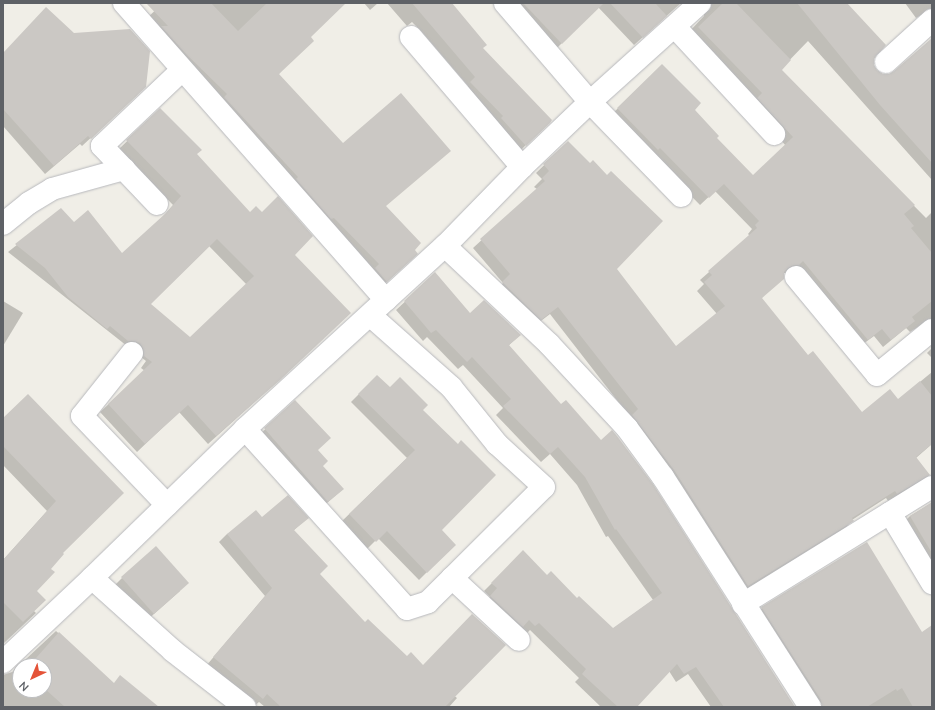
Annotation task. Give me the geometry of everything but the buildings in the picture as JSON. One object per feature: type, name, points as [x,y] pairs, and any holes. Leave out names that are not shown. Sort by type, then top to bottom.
[{"type":"street","points":[[124,3],[386,300]]},
{"type":"street","points":[[505,3],[590,102],[681,196]]},
{"type":"street","points":[[3,662],[92,578],[245,429],[445,246],[522,167],[590,102],[700,3]]},
{"type":"street","points":[[886,62],[932,20]]},
{"type":"street","points":[[675,27],[774,134]]},
{"type":"street","points":[[411,37],[522,167]]},
{"type":"street","points":[[157,204],[102,146],[182,70]]},
{"type":"street","points":[[3,224],[29,203],[52,189],[124,169]]},
{"type":"street","points":[[445,246],[549,344],[627,428],[663,477],[810,707]]},
{"type":"street","points":[[796,277],[877,375],[932,330]]},
{"type":"street","points":[[245,429],[407,609],[428,602],[544,487],[497,444],[451,387],[370,315]]},
{"type":"street","points":[[132,353],[82,416],[167,505]]},
{"type":"street","points":[[744,604],[932,487]]},
{"type":"street","points":[[890,513],[932,583]]},
{"type":"street","points":[[92,578],[173,651],[245,707]]},
{"type":"street","points":[[452,578],[519,640]]}]
